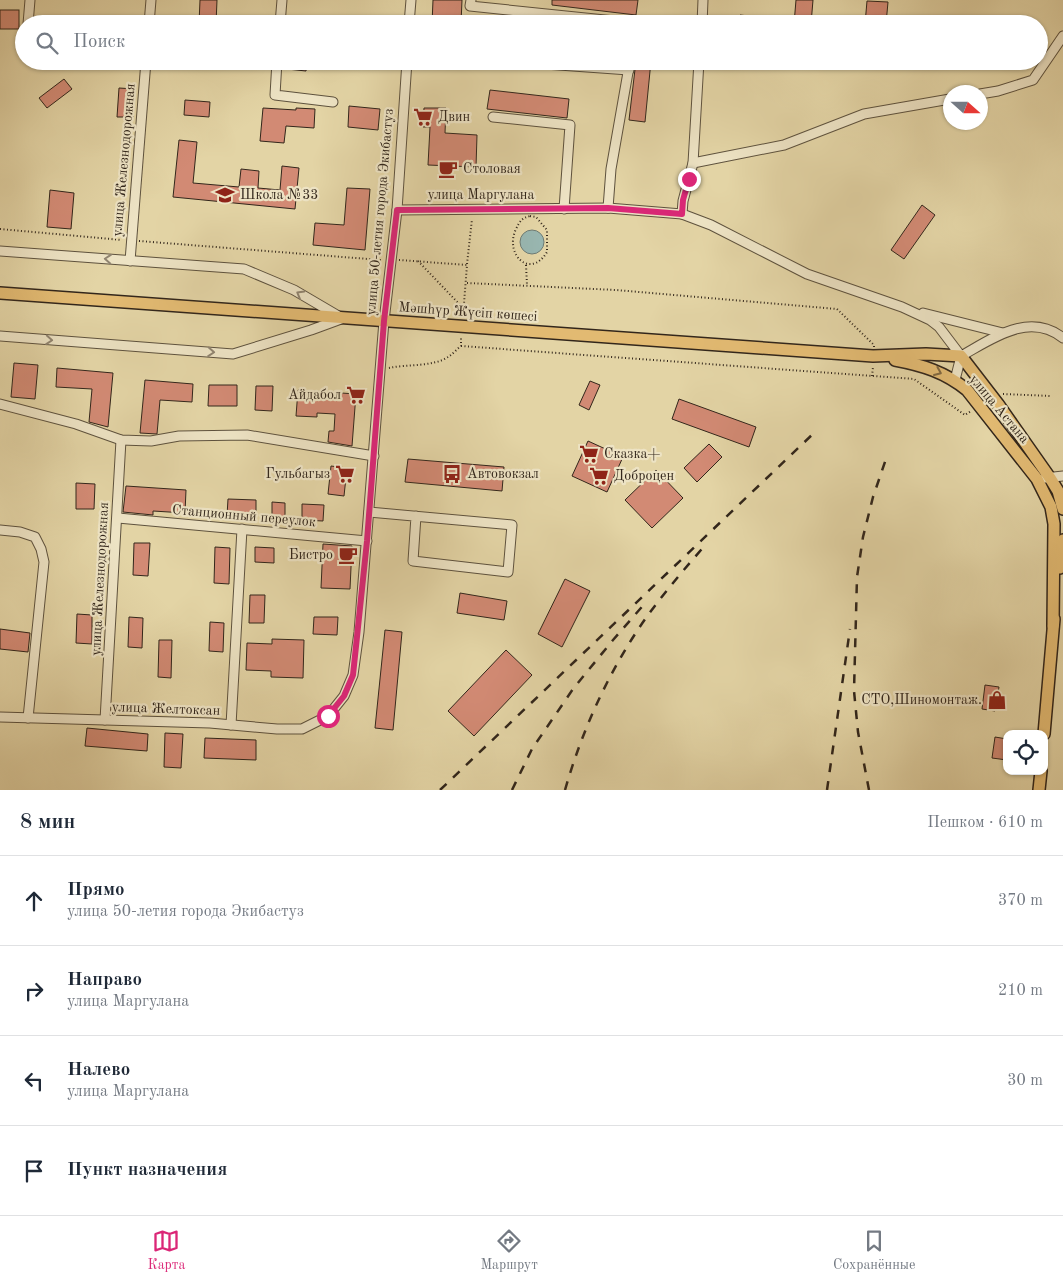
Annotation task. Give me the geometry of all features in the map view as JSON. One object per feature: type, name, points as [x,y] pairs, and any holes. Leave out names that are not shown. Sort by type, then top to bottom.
[{"type":"main road","name":"Мәшһүр Жүсіп көшесі","points":[[0,293],[874,356]]},
{"type":"main road","points":[[874,356],[926,354],[961,356]]},
{"type":"main road","name":"улица Астана","points":[[874,356],[922,365],[955,380],[966,390],[1037,479],[1052,507],[1054,524],[1053,626]]},
{"type":"main road","name":"улица Астана","points":[[961,356],[993,397],[1050,478],[1058,491],[1063,509]]},
{"type":"main road","name":"улица Астана","points":[[1044,730],[1053,626],[1063,540]]},
{"type":"main road","points":[[1039,790],[1041,775]]},
{"type":"street","points":[[29,15],[30,0]]},
{"type":"street","points":[[150,15],[151,0]]},
{"type":"street","points":[[281,15],[282,0]]},
{"type":"street","points":[[410,15],[411,0]]},
{"type":"street","points":[[471,0],[470,6],[557,15]]},
{"type":"street","points":[[702,15],[703,0]]},
{"type":"street","points":[[1048,58],[1063,36]]},
{"type":"street","name":"улица Железнодорожная","points":[[130,261],[145,70]]},
{"type":"street","points":[[276,70],[275,95],[333,102]]},
{"type":"street","name":"улица 50-летия города Экибастуз","points":[[328,716],[344,696],[353,675],[367,541],[384,321],[397,210],[406,70]]},
{"type":"street","points":[[608,208],[611,169],[628,70]]},
{"type":"street","points":[[682,214],[683,200],[692,163],[698,70]]},
{"type":"street","points":[[988,93],[1033,80],[1040,70]]},
{"type":"street","points":[[692,163],[784,145],[864,114],[943,100]]},
{"type":"street","points":[[493,116],[570,124],[564,209]]},
{"type":"street","name":"улица Маргулана","points":[[397,210],[608,208],[682,214],[711,225],[807,274],[902,307]]},
{"type":"street","points":[[0,251],[244,269],[294,290],[342,318]]},
{"type":"street","points":[[902,307],[1003,333]]},
{"type":"street","points":[[902,307],[930,320],[939,327],[961,356]]},
{"type":"street","points":[[0,336],[233,354],[311,330],[342,318]]},
{"type":"street","points":[[955,380],[961,356],[1003,333],[1034,326],[1053,331],[1063,338]]},
{"type":"street","points":[[0,404],[76,424],[120,440],[151,441],[179,436],[247,435],[374,456]]},
{"type":"street","name":"улица Железнодорожная","points":[[105,720],[118,518],[120,440]]},
{"type":"street","points":[[1037,479],[1063,476]]},
{"type":"street","points":[[369,512],[416,516],[512,525],[508,572],[413,561],[416,516]]},
{"type":"street","name":"Станционный переулок","points":[[118,518],[367,541]]},
{"type":"street","points":[[231,725],[242,529]]},
{"type":"street","points":[[0,530],[20,532],[35,537],[41,549],[44,562],[28,718]]},
{"type":"street","name":"улица Желтоксан","points":[[0,717],[302,729],[328,716]]},
{"type":"path","points":[[418,261],[463,308],[467,282],[472,209]]},
{"type":"path","points":[[530,216],[536,217],[547,230],[547,252],[543,259],[526,264],[521,262],[512,246],[514,234],[523,218],[530,216]]},
{"type":"path","points":[[0,229],[132,241],[467,265]]},
{"type":"path","points":[[526,264],[527,285]]},
{"type":"path","points":[[467,282],[616,290],[837,309],[874,345],[872,376]]},
{"type":"path","points":[[379,381],[389,368],[433,363],[448,357],[461,346],[914,379],[965,415],[979,406]]},
{"type":"path","points":[[993,397],[997,394],[1051,396]]},
{"type":"water","points":[[532,230],[541,233],[544,242],[541,251],[532,254],[523,251],[520,242],[523,233]]},
{"type":"building","points":[[200,0],[217,0],[216,15],[199,15]]},
{"type":"building","points":[[433,0],[462,0],[461,15],[432,15]]},
{"type":"building","points":[[552,0],[638,0],[636,15],[552,5]]},
{"type":"building","points":[[796,0],[813,0],[812,15],[795,15]]},
{"type":"building","points":[[867,1],[888,2],[887,15],[866,15]]},
{"type":"building","points":[[0,10],[19,10],[19,15],[15,15],[15,29],[0,29]]},
{"type":"building","points":[[635,70],[650,70],[645,122],[629,120]]},
{"type":"building","points":[[64,79],[72,89],[47,108],[39,98]]},
{"type":"building","points":[[119,88],[135,89],[133,117],[117,117]]},
{"type":"building","points":[[490,90],[569,99],[567,118],[487,109]]},
{"type":"building","points":[[185,100],[210,102],[209,117],[184,115]]},
{"type":"building","points":[[349,106],[380,109],[378,130],[348,127]]},
{"type":"building","points":[[263,108],[315,109],[314,128],[286,126],[284,143],[260,141]]},
{"type":"building","points":[[424,108],[446,108],[445,133],[477,135],[476,167],[428,165],[430,127],[423,127]]},
{"type":"building","points":[[179,140],[197,142],[193,183],[239,187],[241,169],[259,171],[258,188],[280,190],[282,166],[299,168],[295,209],[173,197]]},
{"type":"building","points":[[347,188],[370,189],[365,250],[313,245],[315,223],[344,225]]},
{"type":"building","points":[[50,190],[74,193],[71,229],[47,227]]},
{"type":"building","points":[[922,205],[935,215],[904,259],[891,250]]},
{"type":"building","points":[[14,363],[38,365],[35,399],[11,397]]},
{"type":"building","points":[[57,368],[113,373],[108,427],[89,422],[92,389],[56,387]]},
{"type":"building","points":[[145,380],[193,384],[192,402],[160,400],[157,434],[140,433]]},
{"type":"building","points":[[590,381],[600,385],[589,410],[579,405]]},
{"type":"building","points":[[209,385],[237,385],[237,406],[208,406]]},
{"type":"building","points":[[256,386],[273,386],[272,411],[255,410]]},
{"type":"building","points":[[298,390],[356,394],[352,446],[328,442],[329,431],[334,431],[335,414],[317,413],[317,417],[296,416]]},
{"type":"building","points":[[679,399],[756,427],[749,447],[672,419]]},
{"type":"building","points":[[588,441],[623,457],[607,492],[572,476]]},
{"type":"building","points":[[709,444],[722,457],[697,482],[684,468]]},
{"type":"building","points":[[408,459],[504,467],[502,491],[405,482]]},
{"type":"building","points":[[331,466],[347,468],[344,496],[328,494]]},
{"type":"building","points":[[656,470],[683,498],[652,528],[625,500]]},
{"type":"building","points":[[76,483],[95,484],[94,509],[76,509]]},
{"type":"building","points":[[126,486],[186,490],[185,513],[153,511],[153,515],[123,512]]},
{"type":"building","points":[[228,499],[256,500],[256,517],[227,516]]},
{"type":"building","points":[[272,502],[285,503],[285,518],[272,517]]},
{"type":"building","points":[[302,504],[324,505],[323,521],[302,520]]},
{"type":"building","points":[[134,543],[150,543],[148,576],[133,575]]},
{"type":"building","points":[[323,544],[352,546],[350,589],[321,588]]},
{"type":"building","points":[[215,547],[230,548],[229,584],[214,583]]},
{"type":"building","points":[[255,547],[274,548],[274,563],[255,562]]},
{"type":"building","points":[[565,579],[590,591],[562,647],[538,634]]},
{"type":"building","points":[[460,593],[507,601],[504,620],[457,613]]},
{"type":"building","points":[[250,595],[265,595],[264,623],[249,623]]},
{"type":"building","points":[[77,614],[92,615],[92,644],[76,643]]},
{"type":"building","points":[[129,617],[143,618],[142,648],[128,647]]},
{"type":"building","points":[[314,617],[338,617],[337,635],[313,634]]},
{"type":"building","points":[[210,622],[224,623],[223,652],[209,651]]},
{"type":"building","points":[[0,629],[30,633],[28,652],[0,649]]},
{"type":"building","points":[[385,630],[402,632],[393,730],[375,728]]},
{"type":"building","points":[[272,639],[304,640],[303,678],[271,677],[271,671],[246,670],[247,643],[272,644]]},
{"type":"building","points":[[159,640],[172,640],[171,678],[158,677]]},
{"type":"building","points":[[506,650],[532,675],[474,736],[448,711]]},
{"type":"building","points":[[985,685],[999,687],[995,711],[982,709]]},
{"type":"building","points":[[87,728],[148,734],[147,751],[85,746]]},
{"type":"building","points":[[165,733],[183,734],[181,768],[164,767]]},
{"type":"building","points":[[995,737],[1003,738],[1003,759],[992,758]]},
{"type":"building","points":[[205,738],[256,740],[256,760],[204,758]]},
{"type":"railway","points":[[440,790],[815,432]]},
{"type":"railway","points":[[869,790],[858,732],[854,691],[857,577],[863,537],[873,497],[886,459]]},
{"type":"railway","points":[[565,790],[590,720],[611,674],[637,631],[658,602],[707,543]]},
{"type":"railway","points":[[512,790],[532,749],[573,689],[647,601]]},
{"type":"railway","points":[[827,790],[850,629]]},
{"type":"place","name":"Двин","points":[[423,117]]},
{"type":"place","name":"Столовая","points":[[448,169]]},
{"type":"place","name":"Школа №33","points":[[225,195]]},
{"type":"place","name":"Айдабол","points":[[356,395]]},
{"type":"place","name":"Сказка+","points":[[589,454]]},
{"type":"place","name":"Гульбагыз","points":[[345,474]]},
{"type":"place","name":"Автовокзал","points":[[452,474]]},
{"type":"place","name":"Доброцен","points":[[599,476]]},
{"type":"place","name":"Бистро","points":[[348,555]]},
{"type":"place","name":"СТО,Шиномонтаж.","points":[[997,700]]},
{"type":"route","points":[[328,716],[344,696],[353,675],[359,632],[384,321],[397,210],[608,208],[682,214],[683,200],[689,179]]}]
